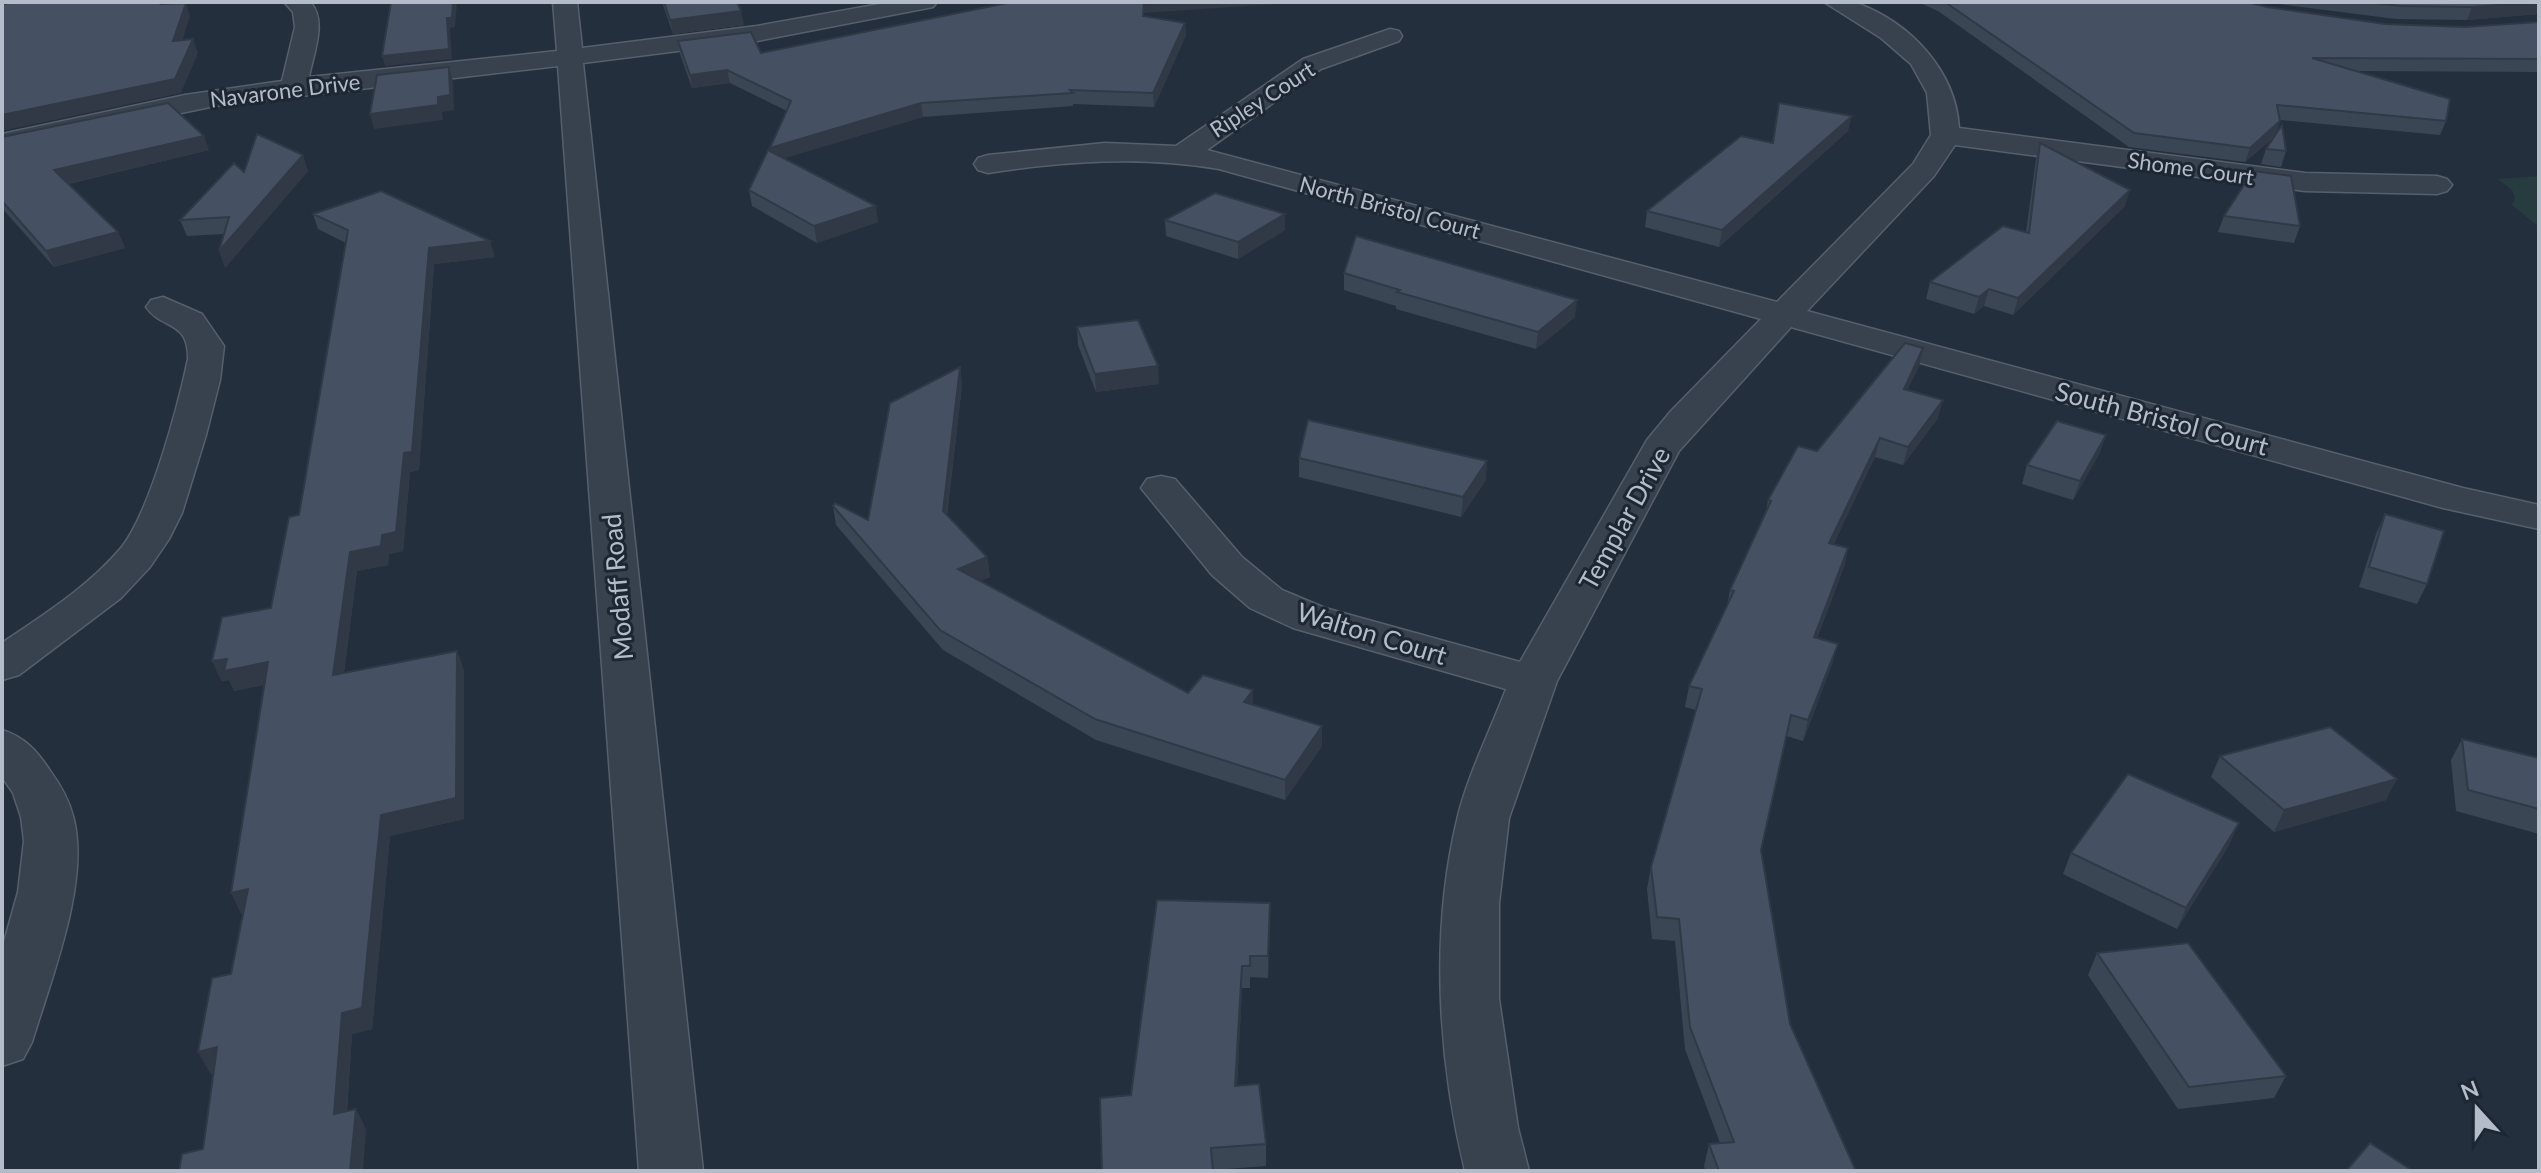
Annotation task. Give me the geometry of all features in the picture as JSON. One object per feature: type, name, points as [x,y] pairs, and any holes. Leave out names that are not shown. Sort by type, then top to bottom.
[{"type":"street","points":[[294,87],[307,27],[305,10],[296,2]]},
{"type":"street","name":"Modaff Road","points":[[565,2],[671,1171]]},
{"type":"street","name":"Navarone Drive","points":[[2,142],[188,102],[772,32],[925,2]]},
{"type":"street","points":[[1836,2],[1879,26],[1915,52],[1940,89],[1945,135]]},
{"type":"street","name":"Ripley Court","points":[[1184,153],[1312,64],[1390,36]]},
{"type":"street","name":"Shome Court","points":[[1945,135],[2290,180],[2437,185]]},
{"type":"street","name":"Templar Drive","points":[[1497,1171],[1486,1128],[1470,999],[1471,903],[1483,818],[1533,681],[1661,448],[1684,419],[1915,179],[1934,157],[1945,135]]},
{"type":"street","name":"North Bristol Court","points":[[988,164],[1092,151],[1184,153],[1785,317]]},
{"type":"street","points":[[2,665],[110,584],[136,557],[154,529],[197,396],[207,350],[199,329],[185,316],[163,307]]},
{"type":"street","name":"South Bristol Court","points":[[1785,317],[2457,499],[2539,517]]},
{"type":"street","name":"Walton Court","points":[[1161,488],[1227,566],[1266,599],[1309,618],[1533,681]]},
{"type":"street","points":[[2,747],[17,760],[36,788],[50,827],[50,882],[2,1042]]},
{"type":"green space","points":[[2539,176],[2539,227],[2512,205],[2515,198],[2512,190],[2498,179]]},
{"type":"building","points":[[391,2],[453,2],[452,18],[447,18],[449,49],[382,56]]},
{"type":"building","points":[[664,2],[737,2],[741,11],[670,20]]},
{"type":"building","points":[[1012,2],[1144,2],[1143,16],[1185,23],[1153,93],[1070,90],[1073,93],[921,103],[770,148],[791,101],[727,70],[690,75],[678,41],[751,32],[761,53]]},
{"type":"building","points":[[1945,2],[2247,2],[2385,24],[2464,27],[2539,22],[2539,59],[2312,58],[2450,99],[2446,121],[2277,105],[2280,121],[2250,148],[2134,133]]},
{"type":"building","points":[[2365,2],[2539,2],[2472,7]]},
{"type":"building","points":[[186,3],[173,41],[193,39],[175,79],[2,115],[2,4]]},
{"type":"building","points":[[449,67],[450,95],[438,97],[438,105],[370,114],[377,75]]},
{"type":"building","points":[[168,103],[204,136],[54,170],[118,232],[46,251],[2,201],[2,137]]},
{"type":"building","points":[[1779,103],[1852,116],[1722,230],[1647,211],[1741,136],[1773,143]]},
{"type":"building","points":[[2282,125],[2286,151],[2266,149]]},
{"type":"building","points":[[257,134],[303,155],[219,251],[229,217],[180,220],[234,163],[244,172]]},
{"type":"building","points":[[2040,143],[2130,190],[2018,298],[1989,289],[1979,297],[1930,282],[2003,226],[2029,233]]},
{"type":"building","points":[[768,150],[876,206],[814,226],[749,190]]},
{"type":"building","points":[[2253,171],[2291,176],[2300,226],[2224,216]]},
{"type":"building","points":[[381,191],[490,241],[429,248],[412,452],[404,453],[396,532],[382,535],[381,546],[350,552],[333,675],[457,651],[456,798],[381,815],[362,1008],[342,1013],[334,1114],[356,1109],[350,1171],[179,1171],[182,1154],[203,1149],[217,1047],[198,1052],[212,978],[231,974],[248,889],[231,893],[268,662],[224,671],[227,659],[212,661],[222,617],[271,608],[289,517],[299,515],[348,230],[313,214]]},
{"type":"building","points":[[1215,193],[1285,214],[1238,242],[1165,220]]},
{"type":"building","points":[[1356,236],[1577,300],[1538,332],[1397,292],[1400,290],[1344,273]]},
{"type":"building","points":[[1138,320],[1158,366],[1095,374],[1077,327]]},
{"type":"building","points":[[1905,343],[1923,348],[1904,389],[1943,400],[1908,447],[1880,438],[1829,543],[1848,548],[1814,637],[1838,644],[1808,720],[1791,715],[1761,850],[1790,1024],[1856,1171],[1719,1171],[1709,1144],[1734,1142],[1690,1027],[1679,919],[1657,917],[1651,867],[1702,689],[1689,686],[1734,591],[1730,590],[1771,501],[1768,500],[1798,446],[1817,451]]},
{"type":"building","points":[[960,367],[943,511],[987,557],[958,569],[1188,693],[1203,675],[1253,690],[1244,702],[1322,726],[1285,780],[1095,719],[940,630],[833,506],[835,503],[868,520],[890,403]]},
{"type":"building","points":[[1308,420],[1487,461],[1463,497],[1299,458]]},
{"type":"building","points":[[2057,421],[2106,435],[2080,481],[2027,465]]},
{"type":"building","points":[[2385,514],[2444,531],[2427,584],[2369,567]]},
{"type":"building","points":[[2330,727],[2397,779],[2284,810],[2220,756]]},
{"type":"building","points":[[2462,739],[2539,758],[2539,809],[2468,790]]},
{"type":"building","points":[[2128,774],[2239,823],[2186,908],[2071,853]]},
{"type":"building","points":[[1157,900],[1270,903],[1268,956],[1250,956],[1250,966],[1242,966],[1235,1086],[1259,1084],[1266,1144],[1211,1148],[1213,1171],[1102,1171],[1100,1098],[1131,1095]]},
{"type":"building","points":[[2188,943],[2286,1076],[2189,1087],[2097,953]]},
{"type":"building","points":[[2370,1143],[2413,1171],[2346,1171]]}]
